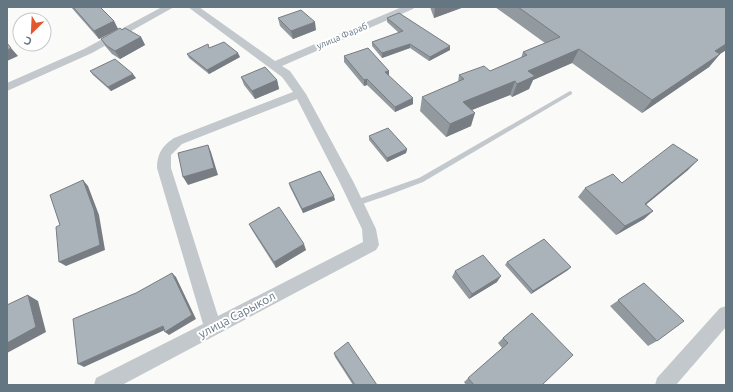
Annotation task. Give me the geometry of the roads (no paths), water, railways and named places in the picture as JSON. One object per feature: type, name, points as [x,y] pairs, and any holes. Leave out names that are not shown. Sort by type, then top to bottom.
[{"type":"street","points":[[7,87],[88,51],[169,7]]},
{"type":"street","points":[[193,7],[286,74],[300,94],[356,203]]},
{"type":"street","name":"улица Фараб","points":[[274,65],[410,7]]},
{"type":"street","points":[[213,327],[164,168],[163,157],[167,149],[178,141],[300,94]]},
{"type":"street","name":"улица Сарыкол","points":[[102,385],[371,245],[369,229],[356,203]]},
{"type":"street","points":[[664,385],[726,314]]},
{"type":"lane","points":[[356,203],[421,180],[570,93]]}]
